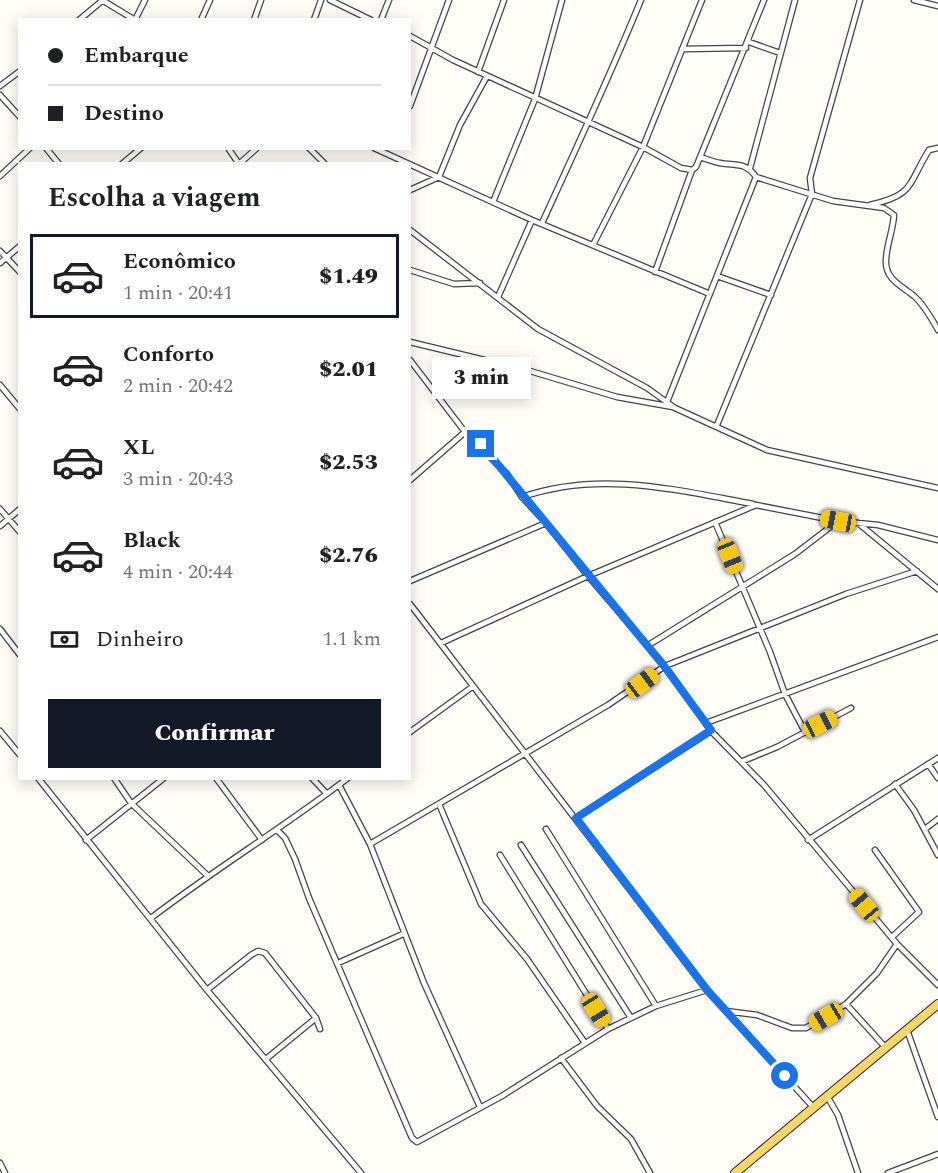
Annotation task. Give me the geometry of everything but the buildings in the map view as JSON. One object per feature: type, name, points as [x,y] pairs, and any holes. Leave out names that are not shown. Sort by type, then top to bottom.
[{"type":"main road","points":[[735,1173],[938,1004]]},
{"type":"street","points":[[81,18],[102,0],[132,18]]},
{"type":"street","points":[[136,18],[145,0]]},
{"type":"street","points":[[202,18],[210,0]]},
{"type":"street","points":[[255,18],[261,0]]},
{"type":"street","points":[[315,18],[321,0]]},
{"type":"street","points":[[330,0],[367,18]]},
{"type":"street","points":[[382,18],[389,0]]},
{"type":"street","points":[[411,102],[449,0]]},
{"type":"street","points":[[478,72],[504,0]]},
{"type":"street","points":[[493,202],[535,99],[562,0]]},
{"type":"street","points":[[542,223],[578,140],[612,74],[641,0]]},
{"type":"street","points":[[592,245],[643,147],[702,0]]},
{"type":"street","points":[[655,272],[692,170],[700,157],[749,42],[764,0]]},
{"type":"street","points":[[750,168],[795,0]]},
{"type":"street","points":[[717,425],[812,194],[810,178],[860,0]]},
{"type":"street","points":[[914,0],[938,6]]},
{"type":"street","points":[[411,36],[478,72],[643,147],[681,168],[692,170]]},
{"type":"street","points":[[749,42],[780,53]]},
{"type":"street","points":[[682,49],[746,48]]},
{"type":"street","points":[[0,86],[18,72]]},
{"type":"street","points":[[411,190],[439,177],[460,125],[487,76]]},
{"type":"street","points":[[0,95],[18,115]]},
{"type":"street","points":[[867,206],[896,199],[907,191],[929,150],[938,148]]},
{"type":"street","points":[[0,176],[28,150]]},
{"type":"street","points":[[48,150],[57,162]]},
{"type":"street","points":[[124,162],[139,150]]},
{"type":"street","points":[[240,162],[255,150]]},
{"type":"street","points":[[311,150],[323,162]]},
{"type":"street","points":[[387,151],[409,162]]},
{"type":"street","points":[[700,157],[719,163],[742,164],[750,168],[756,177],[834,201],[884,208],[894,215],[893,232],[885,262],[888,272],[899,287],[914,297],[938,330]]},
{"type":"street","points":[[411,163],[532,220],[710,294]]},
{"type":"street","points":[[667,402],[756,177]]},
{"type":"street","points":[[498,297],[532,220]]},
{"type":"street","points":[[411,231],[554,339],[647,388],[675,408]]},
{"type":"street","points":[[0,263],[18,248]]},
{"type":"street","points":[[0,251],[18,270]]},
{"type":"street","points":[[411,270],[454,284],[481,282]]},
{"type":"street","points":[[717,276],[771,295]]},
{"type":"street","points":[[411,342],[530,371],[627,400],[675,408],[717,425],[767,450],[938,488]]},
{"type":"street","points":[[411,361],[465,432],[507,474],[522,497],[546,522],[664,666],[711,730],[743,761],[897,944],[938,985]]},
{"type":"street","points":[[0,385],[18,407]]},
{"type":"street","points":[[411,479],[465,432]]},
{"type":"street","points":[[522,497],[566,486],[633,483],[701,493],[938,540]]},
{"type":"street","points":[[441,643],[588,576],[756,505]]},
{"type":"street","points":[[0,509],[18,529]]},
{"type":"street","points":[[0,526],[18,511]]},
{"type":"street","points":[[647,646],[795,554],[838,521]]},
{"type":"street","points":[[411,580],[546,522]]},
{"type":"street","points":[[715,522],[743,585],[785,694],[805,732]]},
{"type":"street","points":[[858,523],[938,589]]},
{"type":"street","points":[[370,844],[608,705],[664,666],[846,594],[917,571]]},
{"type":"street","points":[[411,605],[707,990],[813,1107]]},
{"type":"street","points":[[0,629],[18,652]]},
{"type":"street","points":[[706,723],[938,637]]},
{"type":"street","points":[[411,731],[472,687]]},
{"type":"street","points":[[743,761],[851,708]]},
{"type":"street","points":[[576,818],[711,730]]},
{"type":"street","points":[[0,731],[18,753]]},
{"type":"street","points":[[808,840],[938,758]]},
{"type":"street","points":[[928,764],[938,778]]},
{"type":"street","points":[[41,780],[207,990],[361,1173]]},
{"type":"street","points":[[115,780],[131,802],[207,875]]},
{"type":"street","points":[[86,840],[161,780]]},
{"type":"street","points":[[217,780],[262,840]]},
{"type":"street","points":[[314,780],[326,793]]},
{"type":"street","points":[[151,918],[207,875],[277,830],[345,780]]},
{"type":"street","points":[[895,784],[925,829],[938,855]]},
{"type":"street","points":[[339,785],[370,844],[404,934],[480,1107]]},
{"type":"street","points":[[439,804],[475,893],[484,909],[527,959],[585,1043]]},
{"type":"street","points":[[925,829],[938,819]]},
{"type":"street","points":[[277,830],[285,838],[295,859],[392,1094],[414,1141],[422,1142],[608,1029],[656,1006],[707,990]]},
{"type":"street","points":[[546,830],[656,1006]]},
{"type":"street","points":[[521,845],[632,1018]]},
{"type":"street","points":[[875,850],[919,912],[892,938]]},
{"type":"street","points":[[500,855],[608,1029]]},
{"type":"street","points":[[338,963],[404,934]]},
{"type":"street","points":[[726,1011],[757,1015],[798,1028],[806,1028],[846,1004],[877,973],[897,944]]},
{"type":"street","points":[[207,990],[258,951],[265,953],[316,1018],[320,1029]]},
{"type":"street","points":[[846,1004],[886,1048]]},
{"type":"street","points":[[266,1059],[316,1018]]},
{"type":"street","points":[[907,1030],[938,1117]]},
{"type":"street","points":[[561,1058],[597,1106],[631,1139],[650,1173]]},
{"type":"street","points":[[931,1098],[938,1095]]},
{"type":"street","points":[[827,1096],[838,1115],[858,1173]]},
{"type":"street","points":[[888,1173],[938,1154]]},
{"type":"street","points":[[0,1162],[5,1173]]},
{"type":"route","points":[[481,444],[507,474],[522,497],[546,522],[664,666],[711,730],[576,818],[707,990],[785,1076]]}]
